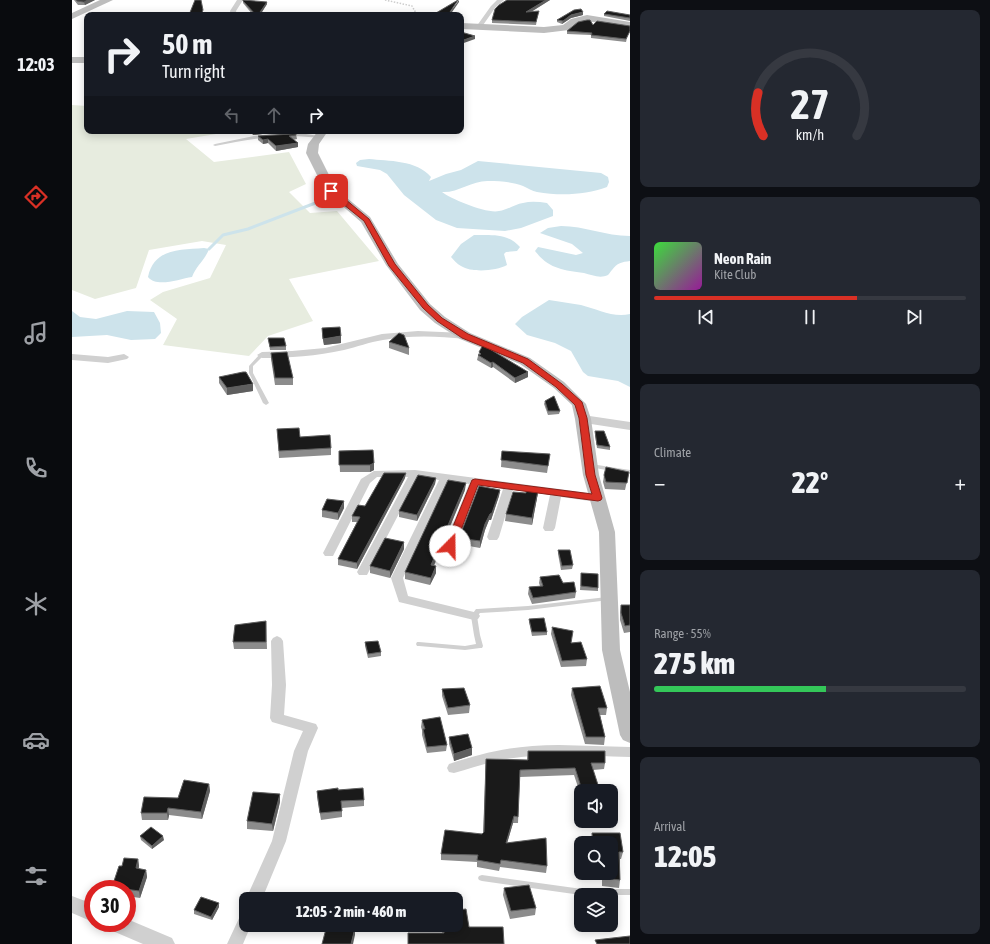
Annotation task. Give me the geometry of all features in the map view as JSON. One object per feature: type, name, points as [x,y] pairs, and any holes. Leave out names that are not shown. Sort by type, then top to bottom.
[{"type":"main road","points":[[72,16],[108,0]]},
{"type":"main road","points":[[464,26],[555,30],[566,28],[574,20],[587,18],[630,25]]},
{"type":"main road","points":[[72,60],[84,60]]},
{"type":"main road","points":[[321,134],[311,148],[312,153],[331,191],[366,220],[392,264],[425,307],[440,320],[465,336],[525,361],[559,386],[579,404],[583,418],[591,475],[607,532],[611,650],[630,735]]},
{"type":"street","points":[[233,12],[240,0]]},
{"type":"street","points":[[479,27],[493,7],[501,0]]},
{"type":"street","points":[[262,355],[278,356],[343,347],[371,338],[401,335],[440,334],[465,336]]},
{"type":"street","points":[[72,357],[108,360],[124,357]]},
{"type":"street","points":[[583,418],[630,426]]},
{"type":"street","points":[[329,553],[365,481],[374,474],[415,473],[598,498]]},
{"type":"street","points":[[363,572],[415,473]]},
{"type":"street","points":[[445,478],[397,578],[403,599],[474,616]]},
{"type":"street","points":[[450,546],[475,482]]},
{"type":"street","points":[[492,537],[509,486]]},
{"type":"street","points":[[549,528],[556,493]]},
{"type":"street","points":[[257,892],[279,841],[301,751],[311,728],[277,718],[279,685],[277,641]]},
{"type":"street","points":[[454,768],[482,758],[516,752],[553,750],[630,752]]},
{"type":"street","points":[[72,904],[84,910]]},
{"type":"street","points":[[136,932],[165,944]]},
{"type":"street","points":[[235,944],[240,932]]},
{"type":"lane","points":[[215,146],[259,136],[281,134]]},
{"type":"lane","points":[[262,355],[251,366],[251,373],[266,403]]},
{"type":"lane","points":[[590,466],[630,472]]},
{"type":"lane","points":[[419,644],[465,648],[480,646],[477,638],[477,628],[474,616],[478,611],[528,608],[610,599]]},
{"type":"lane","points":[[482,878],[582,892],[630,892]]},
{"type":"path","points":[[385,0],[412,6],[415,12]]},
{"type":"shaded area","points":[[72,105],[84,106],[84,134],[216,134],[186,139],[214,162],[289,152],[306,184],[289,192],[310,213],[337,211],[379,261],[289,279],[313,321],[268,336],[249,356],[163,345],[177,319],[150,300],[163,292],[210,278],[226,245],[202,241],[149,250],[136,288],[95,299],[72,290]]},
{"type":"water","points":[[369,159],[410,164],[425,171],[431,177],[429,181],[461,170],[478,161],[601,173],[608,177],[609,182],[607,187],[599,190],[573,194],[537,192],[515,184],[493,181],[477,182],[454,191],[442,192],[461,202],[486,210],[502,210],[526,202],[532,202],[547,203],[553,210],[553,216],[521,228],[505,231],[457,228],[436,220],[404,195],[387,174],[380,170],[357,166],[356,163],[360,160]]},
{"type":"water","points":[[570,226],[621,236],[630,236],[630,261],[618,264],[608,275],[602,277],[557,268],[551,265],[540,257],[535,251],[538,247],[576,255],[583,253],[572,244],[540,233],[548,228]]},
{"type":"water","points":[[474,235],[493,235],[505,237],[515,242],[520,247],[517,251],[506,252],[504,254],[507,265],[491,270],[471,270],[458,264],[451,257],[461,244]]},
{"type":"water","points":[[204,248],[209,249],[192,277],[175,281],[157,282],[148,277],[151,268],[156,261],[169,252]]},
{"type":"water","points":[[549,300],[581,305],[611,314],[630,314],[630,387],[618,381],[588,376],[583,372],[571,351],[555,343],[527,335],[515,324],[522,317]]},
{"type":"water","points":[[72,311],[80,317],[96,319],[127,311],[154,312],[160,323],[161,333],[155,339],[131,340],[107,335],[72,337]]},
{"type":"building","points":[[76,0],[88,0],[84,2]]},
{"type":"building","points":[[195,0],[201,0],[202,12],[190,12]]},
{"type":"building","points":[[458,0],[450,12],[438,12]]},
{"type":"building","points":[[507,0],[546,0],[526,12],[539,11],[536,22],[492,20],[495,9]]},
{"type":"building","points":[[243,1],[267,2],[260,12],[253,12]]},
{"type":"building","points":[[581,9],[583,12],[571,15],[563,21],[557,20],[574,10]]},
{"type":"building","points":[[607,11],[630,15],[630,18],[604,14]]},
{"type":"building","points":[[590,20],[593,25],[597,21],[630,26],[630,31],[626,39],[591,35],[592,33],[567,31],[578,22]]},
{"type":"building","points":[[464,33],[475,36],[464,40]]},
{"type":"building","points":[[296,134],[289,136],[298,143],[276,146],[268,139],[263,140],[258,136]]},
{"type":"building","points":[[340,327],[341,336],[323,339],[322,328]]},
{"type":"building","points":[[399,333],[404,335],[409,348],[389,342]]},
{"type":"building","points":[[268,338],[284,338],[286,346],[270,347]]},
{"type":"building","points":[[483,345],[528,372],[515,378],[493,362],[491,363],[478,355],[481,354],[479,352]]},
{"type":"building","points":[[287,352],[293,378],[275,378],[271,353]]},
{"type":"building","points":[[246,372],[253,384],[227,388],[219,377]]},
{"type":"building","points":[[554,396],[560,411],[548,411],[545,401]]},
{"type":"building","points":[[299,428],[300,437],[330,435],[331,448],[279,451],[277,429]]},
{"type":"building","points":[[595,431],[604,431],[610,447],[597,445]]},
{"type":"building","points":[[373,450],[374,463],[370,465],[339,465],[339,451]]},
{"type":"building","points":[[502,451],[550,454],[548,466],[501,460]]},
{"type":"building","points":[[606,467],[629,472],[627,483],[606,482],[604,475]]},
{"type":"building","points":[[384,473],[406,473],[357,563],[338,559],[360,517],[352,516],[358,505],[365,506]]},
{"type":"building","points":[[418,475],[436,478],[417,515],[399,511]]},
{"type":"building","points":[[448,480],[466,483],[431,565],[436,566],[431,578],[405,572]]},
{"type":"building","points":[[479,486],[500,490],[492,513],[485,524],[480,541],[459,538]]},
{"type":"building","points":[[526,490],[538,491],[532,518],[506,514],[513,492],[526,493]]},
{"type":"building","points":[[327,499],[344,501],[338,513],[322,510]]},
{"type":"building","points":[[385,538],[404,542],[390,571],[370,566]]},
{"type":"building","points":[[558,550],[570,550],[573,565],[562,566]]},
{"type":"building","points":[[581,573],[598,574],[598,588],[581,586]]},
{"type":"building","points":[[559,575],[563,583],[574,582],[576,592],[533,598],[529,587],[543,586],[540,577]]},
{"type":"building","points":[[621,605],[630,605],[630,625],[625,626],[621,613]]},
{"type":"building","points":[[544,618],[547,632],[532,632],[529,619]]},
{"type":"building","points":[[266,621],[266,642],[233,642],[235,625]]},
{"type":"building","points":[[552,627],[573,631],[571,643],[581,642],[587,659],[562,661]]},
{"type":"building","points":[[378,641],[381,652],[368,654],[365,642]]},
{"type":"building","points":[[600,686],[607,708],[598,708],[605,737],[586,737],[572,688]]},
{"type":"building","points":[[464,688],[470,705],[448,708],[442,689]]},
{"type":"building","points":[[440,717],[447,745],[427,747],[423,729],[425,729],[422,720]]},
{"type":"building","points":[[468,734],[472,748],[454,754],[449,737]]},
{"type":"building","points":[[528,751],[605,751],[605,763],[591,763],[598,784],[580,784],[575,768],[520,770],[518,817],[514,816],[506,843],[546,838],[547,866],[501,860],[500,864],[477,860],[478,855],[441,854],[445,830],[482,834],[484,832],[486,759],[528,760]]},
{"type":"building","points":[[184,780],[209,784],[201,812],[168,808],[167,813],[141,813],[144,797],[178,798]]},
{"type":"building","points":[[338,788],[338,790],[363,788],[364,800],[341,801],[342,811],[320,813],[317,791]]},
{"type":"building","points":[[253,792],[280,794],[272,824],[247,821]]},
{"type":"building","points":[[151,827],[163,836],[152,846],[140,836]]},
{"type":"building","points":[[592,833],[620,833],[623,852],[619,852],[620,880],[618,880],[618,836],[592,836]]},
{"type":"building","points":[[124,858],[138,859],[136,868],[146,870],[139,891],[136,891],[136,880],[114,880],[119,866],[122,866]]},
{"type":"building","points":[[529,885],[536,908],[511,911],[504,888]]},
{"type":"building","points":[[201,897],[219,903],[211,917],[194,910]]},
{"type":"building","points":[[463,909],[466,909],[469,927],[503,927],[504,944],[408,944],[408,933],[463,932]]},
{"type":"building","points":[[325,932],[354,932],[351,944],[322,944]]},
{"type":"building","points":[[630,936],[630,944],[597,944],[595,940]]},
{"type":"waterway","points":[[209,249],[223,235],[248,229],[331,197]]},
{"type":"route","points":[[331,191],[366,220],[392,264],[425,307],[440,320],[465,336],[525,361],[559,386],[579,404],[583,418],[591,475],[598,498],[475,482],[450,546]]}]
